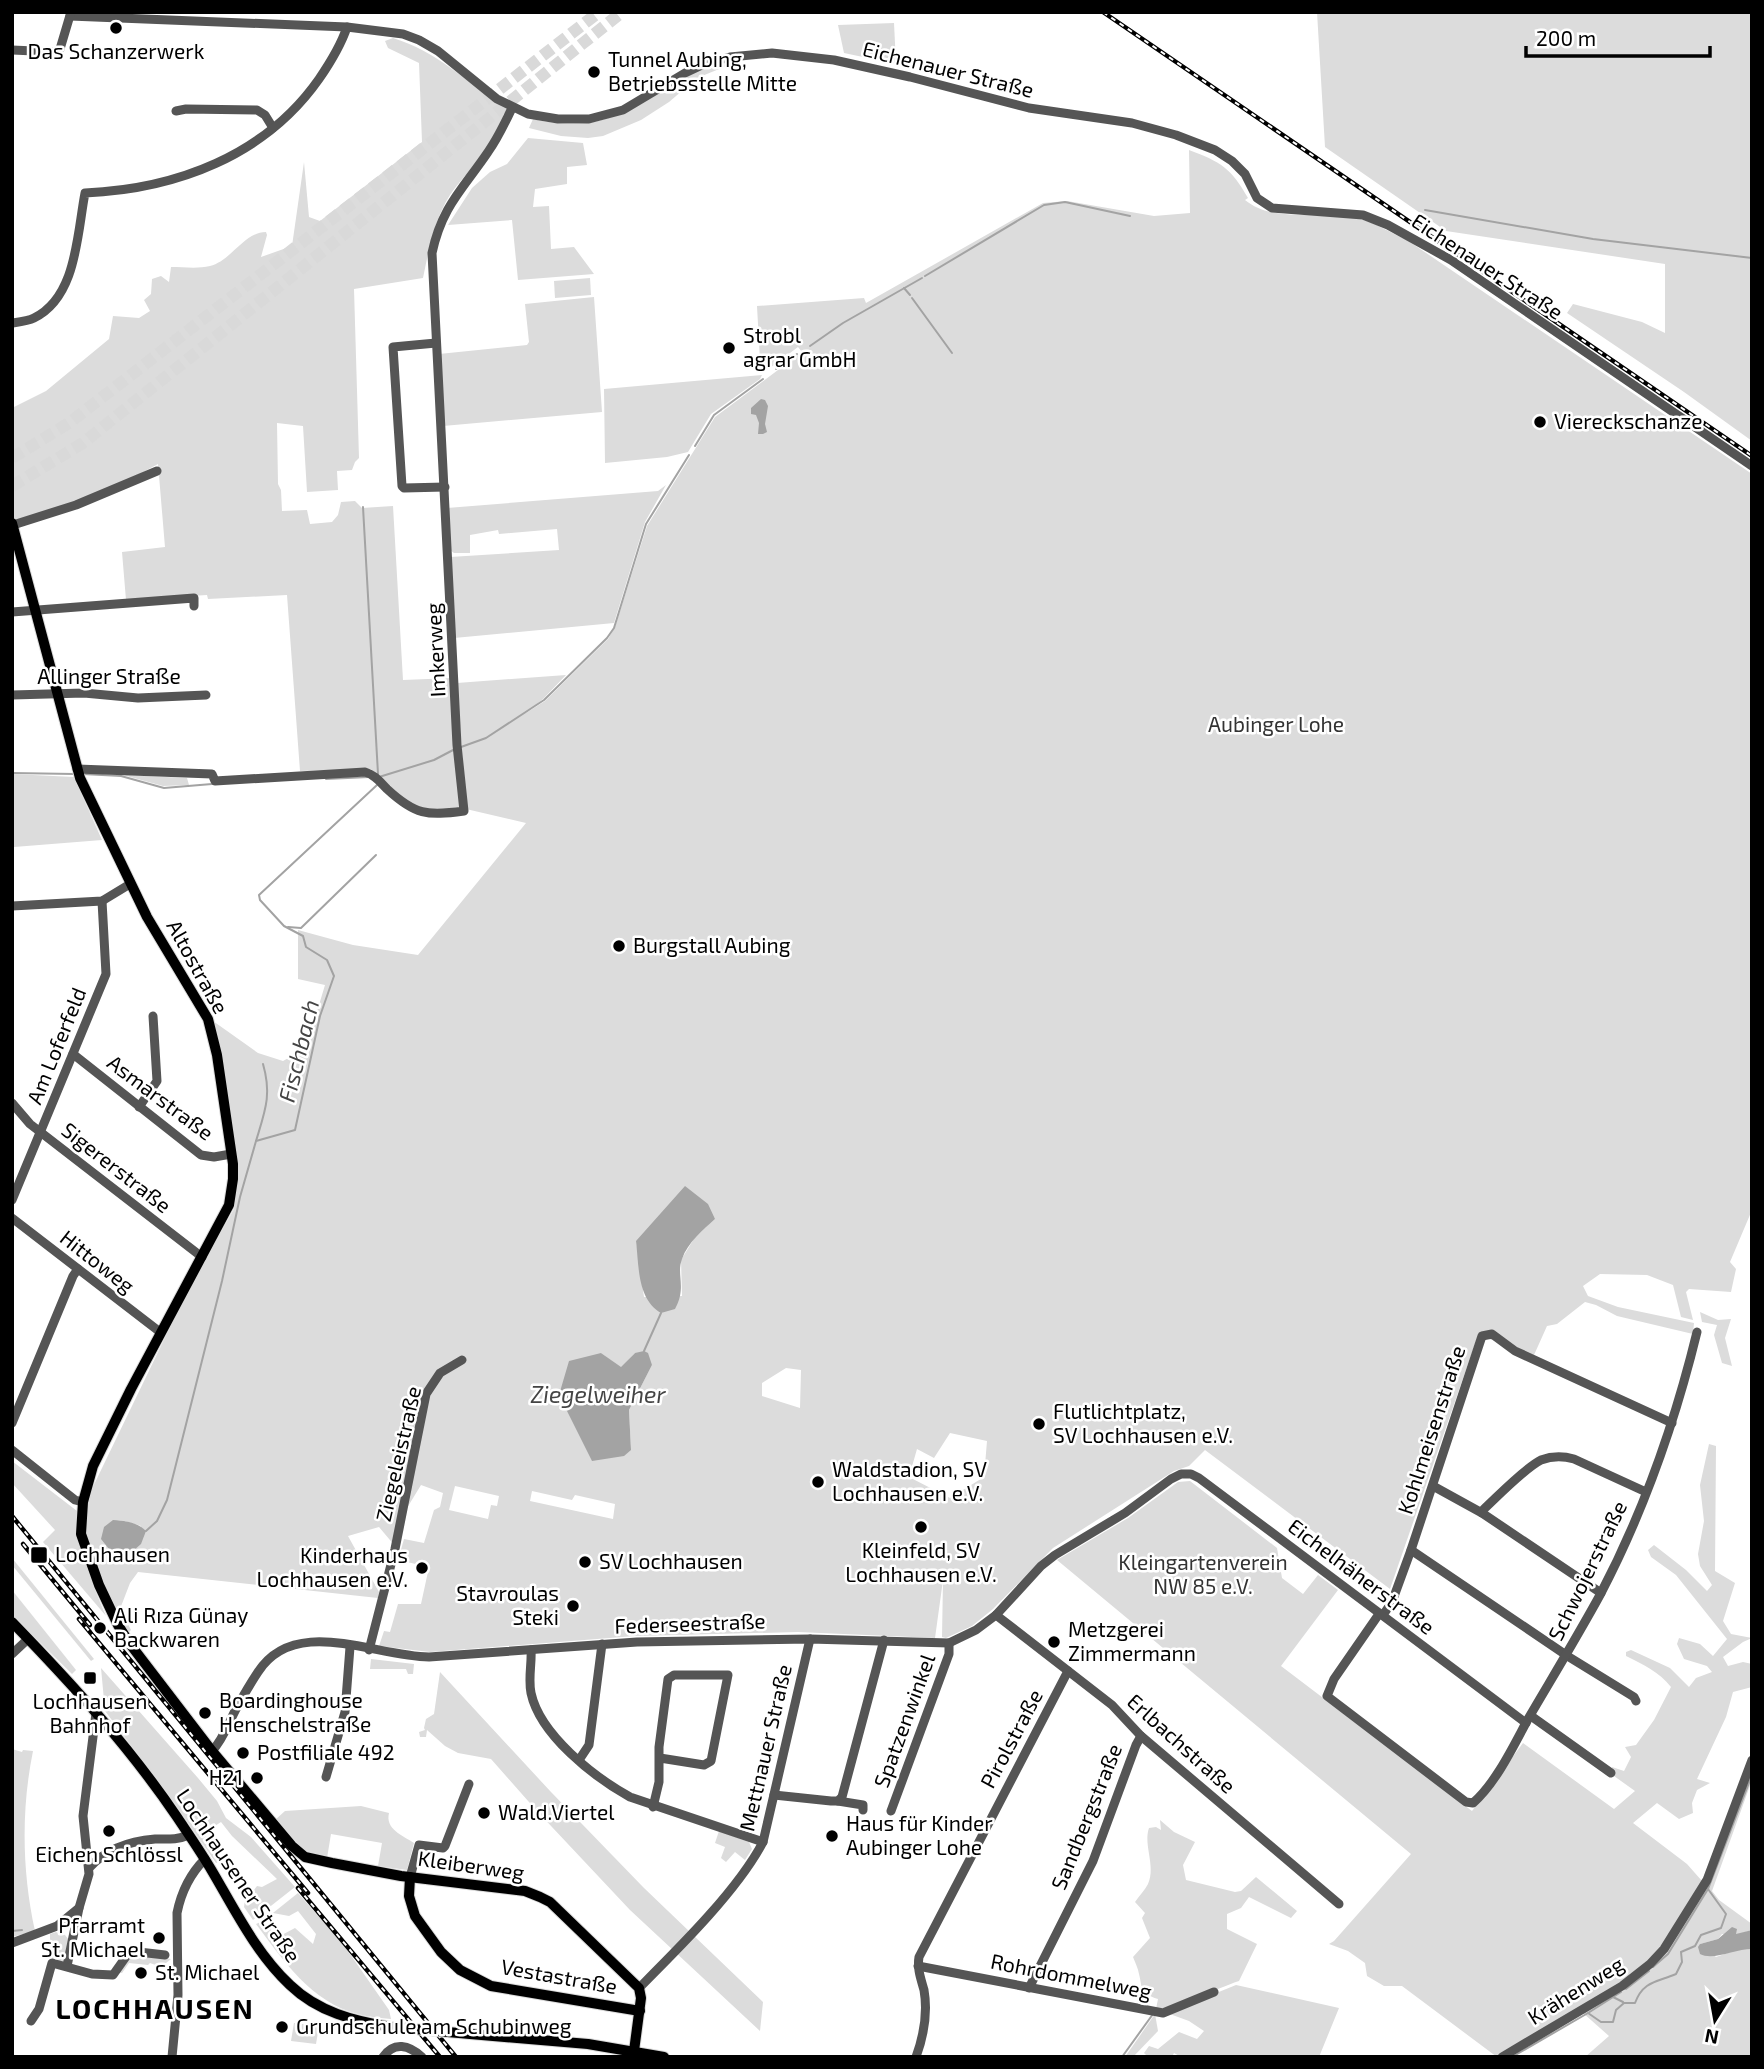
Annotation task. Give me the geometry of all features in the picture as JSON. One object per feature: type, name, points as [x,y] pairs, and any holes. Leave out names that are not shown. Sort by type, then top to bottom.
[{"type":"main road","name":"Altostraße","points":[[13,524],[78,773],[130,884],[208,1019],[217,1055],[233,1180],[229,1205],[160,1332],[93,1466],[83,1502],[81,1534],[93,1571],[118,1625],[159,1684],[212,1751],[292,1846],[305,1857]]},
{"type":"main road","name":"Lochhausener Straße","points":[[12,1622],[67,1678],[157,1788],[205,1859],[271,1966],[291,1987],[315,2004],[340,2016],[391,2027],[588,2044],[634,2054],[664,2057]]},
{"type":"main road","name":"Kleiberweg","points":[[305,1857],[410,1877],[525,1891],[550,1902],[639,1988]]},
{"type":"main road","name":"Vestastraße","points":[[410,1877],[409,1896],[415,1916],[441,1952],[460,1970],[491,1986],[640,2011]]},
{"type":"main road","points":[[634,2054],[641,1998],[639,1988]]},
{"type":"street","name":"Eichenauer Straße","points":[[70,14],[347,27],[403,34],[438,51],[488,93],[512,108],[558,119],[597,118],[624,110],[702,65],[730,57],[772,53],[872,68],[1029,108],[1154,128],[1201,144],[1232,161],[1245,174],[1256,198],[1272,208],[1363,215],[1417,240],[1461,267],[1752,466]]},
{"type":"street","points":[[12,50],[57,52],[70,14]]},
{"type":"street","points":[[12,323],[33,318],[57,299],[64,288],[85,193],[110,192],[172,180],[223,161],[253,144],[274,128],[307,95],[332,58],[347,27]]},
{"type":"street","name":"Imkerweg","points":[[78,773],[212,774],[215,781],[365,772],[373,775],[404,804],[420,812],[441,814],[464,811],[458,748],[432,267],[436,237],[456,194],[487,155],[512,108]]},
{"type":"street","points":[[176,111],[257,110],[274,128]]},
{"type":"street","points":[[436,343],[393,347],[397,421],[402,486],[445,487]]},
{"type":"street","points":[[13,524],[86,501],[157,471]]},
{"type":"street","points":[[12,612],[194,598],[194,606]]},
{"type":"street","name":"Allinger Straße","points":[[12,695],[56,693],[138,698],[206,695]]},
{"type":"street","points":[[12,906],[102,901],[130,884]]},
{"type":"street","name":"Am Loferfeld","points":[[12,1200],[107,971],[102,901]]},
{"type":"street","points":[[139,1107],[157,1081],[153,1016]]},
{"type":"street","name":"Asmarstraße","points":[[73,1054],[201,1155],[214,1157],[231,1154]]},
{"type":"street","name":"Sigererstraße","points":[[12,1103],[30,1124],[202,1257]]},
{"type":"street","name":"Hittoweg","points":[[12,1218],[160,1332]]},
{"type":"street","points":[[12,1423],[78,1269]]},
{"type":"street","name":"Schwojerstraße","points":[[1469,1803],[1478,1799],[1491,1781],[1601,1593],[1646,1492],[1672,1423],[1697,1332]]},
{"type":"street","name":"Kohlmeisenstraße","points":[[1469,1803],[1327,1696],[1334,1679],[1392,1602],[1482,1336],[1492,1334],[1515,1351],[1672,1423]]},
{"type":"street","name":"Ziegeleistraße","points":[[369,1650],[395,1549],[426,1394],[440,1373],[462,1360]]},
{"type":"street","points":[[12,1450],[75,1500],[83,1502]]},
{"type":"street","points":[[1482,1513],[1539,1461],[1563,1456],[1646,1492]]},
{"type":"street","name":"Eichelhäherstraße","points":[[1171,1479],[1181,1474],[1191,1474],[1199,1478],[1381,1614],[1528,1719],[1611,1773]]},
{"type":"street","name":"Federseestraße","points":[[212,1751],[265,1662],[276,1652],[309,1641],[429,1657],[602,1644],[810,1639],[948,1643],[976,1630],[996,1615],[1041,1566],[1055,1555],[1125,1513],[1171,1479]]},
{"type":"street","points":[[1433,1486],[1482,1513],[1601,1593]]},
{"type":"street","points":[[1411,1550],[1634,1697],[1636,1702]]},
{"type":"street","name":"Erlbachstraße","points":[[996,1615],[1112,1705],[1141,1736],[1339,1904]]},
{"type":"street","points":[[12,1654],[28,1639]]},
{"type":"street","name":"Mettnauer Straße","points":[[639,1988],[714,1908],[754,1860],[763,1842],[810,1639]]},
{"type":"street","points":[[838,1801],[845,1791],[884,1640]]},
{"type":"street","name":"Spatzenwinkel","points":[[891,1811],[949,1654],[948,1643]]},
{"type":"street","points":[[579,1760],[589,1745],[602,1644]]},
{"type":"street","points":[[326,1777],[345,1712],[350,1647]]},
{"type":"street","points":[[531,1650],[529,1675],[535,1707],[562,1745],[579,1760],[614,1788],[653,1807],[763,1842]]},
{"type":"street","name":"Pirolstraße","points":[[918,1966],[919,1957],[1068,1671]]},
{"type":"street","points":[[653,1807],[659,1782],[659,1747],[668,1679],[674,1675],[728,1675],[711,1761],[704,1765],[660,1758]]},
{"type":"street","points":[[67,1966],[89,1868],[83,1816],[96,1713]]},
{"type":"street","points":[[93,1736],[102,1730],[112,1731]]},
{"type":"street","name":"Sandbergstraße","points":[[1029,1988],[1093,1861],[1141,1736]]},
{"type":"street","name":"Krähenweg","points":[[1502,2057],[1622,1986],[1650,1964],[1664,1948],[1707,1880],[1752,1760]]},
{"type":"street","points":[[410,1877],[419,1845],[445,1846],[469,1783]]},
{"type":"street","points":[[774,1795],[863,1805],[863,1810]]},
{"type":"street","points":[[89,1868],[104,1853],[133,1843],[158,1839],[178,1840],[189,1835]]},
{"type":"street","points":[[85,1842],[104,1853]]},
{"type":"street","points":[[172,2057],[178,1995],[177,1913],[192,1874],[205,1859]]},
{"type":"street","points":[[12,1943],[57,1926],[79,1908]]},
{"type":"street","points":[[57,1926],[64,1927],[72,1940]]},
{"type":"street","points":[[32,2021],[39,2009],[52,1963],[92,1974],[113,1975],[130,1951],[164,1955]]},
{"type":"street","points":[[916,2057],[923,2032],[925,2003],[918,1966]]},
{"type":"street","name":"Rohrdommelweg","points":[[918,1966],[1163,2013],[1214,1992]]},
{"type":"street","points":[[383,2057],[391,2048],[400,2045],[410,2048],[422,2057]]},
{"type":"green space","points":[[1317,12],[1752,12],[1752,441],[1567,313],[1573,304],[1642,322],[1665,333],[1665,264],[1446,231],[1325,147]]},
{"type":"green space","points":[[894,23],[896,64],[844,53],[838,25]]},
{"type":"green space","points":[[393,38],[438,59],[504,108],[502,121],[491,144],[444,205],[433,235],[423,278],[354,289],[359,458],[352,470],[337,471],[338,490],[307,492],[303,426],[277,423],[278,484],[282,511],[307,510],[310,524],[332,522],[338,515],[341,502],[355,501],[362,508],[393,506],[403,680],[453,678],[462,805],[456,811],[413,807],[371,769],[300,771],[287,595],[208,599],[207,595],[126,600],[122,552],[165,547],[158,464],[106,490],[72,503],[18,520],[12,518],[12,408],[46,391],[109,339],[113,316],[139,318],[150,311],[144,300],[151,294],[152,279],[161,276],[169,282],[171,267],[201,267],[218,263],[258,233],[266,232],[267,235],[261,257],[292,246],[304,162],[309,217],[320,221],[422,142],[419,63],[388,48],[385,41]]},
{"type":"green space","points":[[734,60],[734,63],[697,78],[669,102],[641,120],[603,136],[561,136],[529,128],[533,119],[578,124],[613,116],[689,75]]},
{"type":"green space","points":[[528,138],[583,143],[587,165],[567,167],[567,184],[535,189],[533,207],[549,206],[551,249],[574,247],[594,274],[518,280],[512,220],[448,225],[472,188],[490,172],[507,164]]},
{"type":"green space","name":"Aubinger Lohe","points":[[1189,150],[1224,167],[1242,188],[1248,198],[1245,200],[1257,207],[1284,214],[1357,218],[1376,225],[1407,240],[1752,474],[1752,1210],[1730,1262],[1736,1269],[1731,1292],[1689,1289],[1686,1292],[1693,1320],[1681,1317],[1673,1285],[1647,1275],[1600,1274],[1583,1286],[1588,1296],[1618,1307],[1694,1323],[1693,1334],[1617,1316],[1585,1302],[1557,1324],[1547,1326],[1534,1355],[1478,1335],[1390,1589],[1205,1450],[1189,1466],[1174,1471],[1053,1548],[993,1609],[972,1626],[946,1638],[942,1637],[943,1580],[935,1638],[798,1632],[635,1636],[430,1652],[379,1646],[384,1631],[390,1632],[398,1604],[421,1604],[429,1567],[398,1560],[404,1539],[424,1543],[434,1510],[440,1507],[443,1493],[421,1485],[407,1508],[395,1546],[379,1527],[348,1536],[379,1592],[378,1598],[138,1572],[130,1583],[120,1609],[131,1630],[127,1634],[100,1576],[85,1535],[88,1497],[188,1290],[234,1209],[238,1180],[213,1021],[258,1053],[283,1061],[306,1048],[325,985],[298,979],[298,930],[353,945],[418,955],[526,823],[466,809],[457,683],[566,675],[526,713],[545,701],[608,639],[615,627],[647,526],[715,417],[802,352],[798,347],[770,368],[760,361],[757,306],[864,298],[866,303],[1043,203],[1067,201],[1154,216],[1190,213]],"holes":[[[715,1219],[695,1237],[681,1260],[682,1296],[644,1297],[636,1241]],[[601,1353],[621,1368],[635,1353],[652,1365],[629,1410],[631,1450]],[[786,1368],[801,1370],[800,1408],[762,1396],[762,1383]],[[950,1433],[987,1441],[984,1477],[950,1498],[909,1477],[917,1449],[934,1458]],[[455,1486],[499,1496],[497,1506],[491,1505],[488,1519],[449,1510]],[[532,1491],[572,1500],[575,1495],[615,1504],[613,1519],[530,1501]],[[125,1521],[141,1526],[134,1551],[123,1550]]]},
{"type":"green space","points":[[590,278],[591,295],[555,298],[554,281]]},
{"type":"green space","points":[[594,297],[602,412],[443,426],[439,354],[527,345],[529,342],[525,304]]},
{"type":"green space","points":[[762,375],[711,414],[688,452],[667,457],[605,463],[604,389]]},
{"type":"green space","points":[[666,485],[645,522],[614,623],[454,638],[450,557],[559,550],[557,529],[499,534],[498,530],[470,535],[470,553],[454,553],[450,550],[447,508],[658,491]]},
{"type":"green space","points":[[12,774],[74,777],[102,840],[14,847]]},
{"type":"green space","points":[[123,775],[187,778],[189,785],[163,786]]},
{"type":"green space","points":[[1700,1312],[1718,1320],[1731,1319],[1725,1338],[1732,1366],[1722,1363],[1714,1335],[1717,1325],[1702,1322]]},
{"type":"green space","name":"Kleingartenverein NW 85 e.V.","points":[[1709,1444],[1716,1446],[1715,1571],[1735,1583],[1723,1621],[1731,1634],[1752,1638],[1723,1657],[1728,1666],[1743,1662],[1752,1664],[1752,1687],[1733,1692],[1726,1717],[1697,1779],[1710,1783],[1697,1790],[1692,1803],[1693,1813],[1679,1819],[1657,1803],[1633,1823],[1687,1864],[1702,1881],[1752,1753],[1752,1780],[1712,1891],[1719,1900],[1752,1924],[1752,1930],[1739,1934],[1722,1934],[1718,1939],[1700,1944],[1716,1957],[1739,1949],[1752,1949],[1752,2057],[1585,2057],[1609,2036],[1583,2013],[1665,1953],[1708,1887],[1703,1882],[1663,1947],[1634,1975],[1497,2057],[1402,1986],[1384,1986],[1367,1976],[1365,1963],[1348,1951],[1329,1944],[1411,1854],[1057,1560],[1128,1518],[1178,1482],[1190,1481],[1277,1548],[1282,1578],[1303,1594],[1318,1575],[1338,1590],[1281,1666],[1472,1811],[1523,1743],[1614,1809],[1635,1791],[1614,1776],[1612,1767],[1624,1771],[1631,1757],[1625,1747],[1636,1745],[1654,1720],[1671,1687],[1656,1673],[1626,1656],[1626,1652],[1631,1650],[1670,1668],[1689,1687],[1696,1678],[1712,1672],[1707,1666],[1684,1659],[1677,1644],[1679,1638],[1700,1644],[1713,1656],[1727,1639],[1676,1575],[1651,1557],[1648,1550],[1654,1545],[1707,1591],[1712,1585],[1700,1566],[1698,1554],[1704,1521],[1700,1485]]},
{"type":"green space","points":[[12,1461],[77,1511],[80,1539],[87,1565],[106,1616],[43,1542],[55,1530],[12,1483]]},
{"type":"green space","points":[[12,1558],[94,1659],[91,1661],[12,1565]]},
{"type":"green space","points":[[12,1590],[76,1670],[72,1674],[12,1615]]},
{"type":"green space","points":[[371,1659],[414,1664],[413,1674],[408,1674],[406,1669],[370,1669]]},
{"type":"green space","points":[[101,1668],[198,1778],[217,1801],[226,1818],[251,1837],[295,1887],[253,1920],[244,1907],[246,1892],[251,1894],[257,1886],[262,1887],[277,1879],[221,1822],[204,1833],[213,1847],[218,1862],[216,1863],[105,1711]]},
{"type":"green space","points":[[440,1672],[644,1888],[763,2002],[760,2031],[630,1910],[491,1759],[458,1753],[445,1746],[427,1730],[426,1737],[420,1737],[419,1732],[425,1730],[426,1719],[434,1714]]},
{"type":"green space","points":[[12,1749],[33,1751],[26,1796],[25,1864],[35,1931],[12,1937]]},
{"type":"green space","points":[[361,1806],[389,1813],[388,1819],[392,1827],[414,1843],[407,1870],[378,1866],[382,1843],[331,1834],[327,1858],[307,1853],[275,1820],[285,1811]]},
{"type":"green space","points":[[1160,1820],[1174,1832],[1195,1842],[1183,1865],[1186,1880],[1235,1892],[1241,1891],[1256,1877],[1297,1911],[1291,1918],[1249,1897],[1241,1908],[1227,1914],[1227,1929],[1257,1944],[1239,1981],[1186,2002],[1156,2009],[1158,1999],[1143,1990],[1133,1957],[1150,1938],[1142,1918],[1145,1913],[1135,1902],[1150,1877],[1147,1841],[1149,1828],[1156,1827],[1161,1830]]},
{"type":"green space","points":[[719,1831],[749,1842],[752,1849],[745,1860],[735,1852],[726,1862],[721,1858],[725,1847],[715,1843]]},
{"type":"green space","points":[[298,1893],[343,1944],[389,2010],[391,2019],[358,2014],[326,2000],[300,1978],[256,1924],[263,1921],[278,1937],[295,1928],[313,1944],[316,1934],[298,1911],[289,1916],[273,1913]]},
{"type":"green space","points":[[56,1932],[65,1935],[69,1940],[66,1964],[50,1960],[50,1934]]},
{"type":"green space","points":[[130,1954],[171,1959],[161,1967],[150,1963],[129,1963],[122,1973],[117,1972]]},
{"type":"green space","points":[[1236,1985],[1339,2008],[1319,2057],[1181,2057],[1174,2053],[1172,2057],[1148,2057],[1144,2053],[1149,2046],[1158,2049],[1179,2032],[1197,2039],[1204,2031],[1189,2021],[1167,2013]]},
{"type":"green space","points":[[1155,2014],[1158,2031],[1133,2057],[1125,2057]]},
{"type":"green space","points":[[294,2023],[319,2026],[316,2044],[291,2041]]},
{"type":"water","points":[[761,399],[765,400],[768,406],[765,424],[767,432],[758,434],[759,423],[756,415],[751,414],[751,408]]},
{"type":"water","points":[[685,1186],[708,1204],[715,1219],[696,1237],[685,1253],[680,1265],[681,1288],[675,1309],[661,1313],[653,1307],[643,1291],[636,1241]]},
{"type":"water","name":"Ziegelweiher","points":[[601,1353],[621,1367],[635,1353],[648,1353],[652,1365],[629,1410],[631,1450],[624,1456],[592,1461],[559,1395],[569,1361]]},
{"type":"water","points":[[113,1520],[135,1524],[146,1531],[141,1544],[133,1551],[123,1550],[116,1553],[101,1539],[104,1527]]},
{"type":"water","points":[[1732,1927],[1737,1929],[1736,1934],[1752,1930],[1752,1949],[1711,1956],[1700,1954],[1700,1944],[1718,1939]]},
{"type":"waterway","points":[[925,276],[1044,205],[1065,202],[1130,216]]},
{"type":"waterway","points":[[1425,210],[1593,239],[1752,258]]},
{"type":"waterway","points":[[810,346],[843,323],[922,278]]},
{"type":"waterway","points":[[904,288],[910,295]]},
{"type":"waterway","points":[[912,298],[952,353]]},
{"type":"waterway","points":[[776,369],[797,354]]},
{"type":"waterway","points":[[695,446],[714,415],[763,379]]},
{"type":"waterway","points":[[461,747],[486,738],[544,700],[607,638],[614,628],[646,524],[689,455]]},
{"type":"waterway","points":[[363,507],[378,774]]},
{"type":"waterway","points":[[379,777],[434,760],[455,749]]},
{"type":"waterway","points":[[12,773],[74,774]]},
{"type":"waterway","points":[[83,774],[121,776],[164,788],[212,784]]},
{"type":"waterway","points":[[326,779],[369,777]]},
{"type":"waterway","name":"Fischbach","points":[[146,1531],[157,1521],[167,1500],[256,1141],[295,1130],[320,1016],[334,976],[327,960],[306,947],[303,936],[284,926],[260,900],[259,895],[377,785]]},
{"type":"waterway","points":[[288,927],[301,928],[376,855]]},
{"type":"waterway","points":[[256,1141],[265,1112],[267,1094],[263,1064]]},
{"type":"waterway","points":[[644,1351],[661,1313]]},
{"type":"waterway","points":[[1512,2057],[1588,2013],[1601,2022],[1613,2022],[1616,2010],[1624,2003],[1635,2003],[1646,1986],[1676,1974],[1682,1962],[1681,1952],[1695,1946],[1701,1935],[1721,1928],[1726,1914],[1708,1889],[1752,1775]]},
{"type":"waterway","points":[[1653,1967],[1668,1954],[1708,1889]]},
{"type":"waterway","name":"Fischbach","points":[[12,1931],[22,1930]]},
{"type":"waterway","points":[[1626,1989],[1649,1971]]},
{"type":"waterway","points":[[1588,2013],[1621,1992]]},
{"type":"waterway","points":[[1613,1997],[1623,2002]]},
{"type":"waterway","points":[[1122,2057],[1153,2014]]},
{"type":"tunnel","points":[[12,458],[69,423],[599,12]]},
{"type":"tunnel","points":[[12,486],[83,443],[622,12]]},
{"type":"railway","points":[[1103,12],[1752,456]]},
{"type":"railway","points":[[12,1516],[456,2057]]},
{"type":"railway","points":[[23,1544],[90,1625]]},
{"type":"railway","points":[[79,1619],[308,1893]]},
{"type":"railway","points":[[298,1888],[440,2057]]},
{"type":"place","name":"Das Schanzerwerk","points":[[116,28]]},
{"type":"place","name":"Tunnel Aubing, Betriebsstelle Mitte","points":[[594,72]]},
{"type":"place","name":"Strobl agrar GmbH","points":[[729,348]]},
{"type":"place","name":"Viereckschanze","points":[[1540,422]]},
{"type":"place","name":"Burgstall Aubing","points":[[619,946]]},
{"type":"place","name":"Flutlichtplatz, SV Lochhausen e.V.","points":[[1039,1424]]},
{"type":"place","name":"Waldstadion, SV Lochhausen e.V.","points":[[818,1482]]},
{"type":"place","name":"Kleinfeld, SV Lochhausen e.V.","points":[[921,1527]]},
{"type":"place","name":"Lochhausen","points":[[39,1555]]},
{"type":"place","name":"SV Lochhausen","points":[[585,1562]]},
{"type":"place","name":"Kinderhaus Lochhausen e.V.","points":[[422,1568]]},
{"type":"place","name":"Stavroulas Steki","points":[[573,1606]]},
{"type":"place","name":"Ali Rıza Günay Backwaren","points":[[100,1628]]},
{"type":"place","name":"Metzgerei Zimmermann","points":[[1054,1642]]},
{"type":"place","name":"Lochhausen Bahnhof","points":[[90,1678]]},
{"type":"place","name":"Boardinghouse Henschelstraße","points":[[205,1713]]},
{"type":"place","name":"Postfiliale 492","points":[[243,1753]]},
{"type":"place","name":"H21","points":[[257,1778]]},
{"type":"place","name":"Wald.Viertel","points":[[484,1813]]},
{"type":"place","name":"Eichen Schlössl","points":[[109,1831]]},
{"type":"place","name":"Haus für Kinder Aubinger Lohe","points":[[832,1836]]},
{"type":"place","name":"Pfarramt St. Michael","points":[[159,1938]]},
{"type":"place","name":"St. Michael","points":[[141,1973]]},
{"type":"place","name":"Grundschule am Schubinweg","points":[[282,2027]]},
{"type":"district","name":"LOCHHAUSEN","points":[[155,2009]]}]
